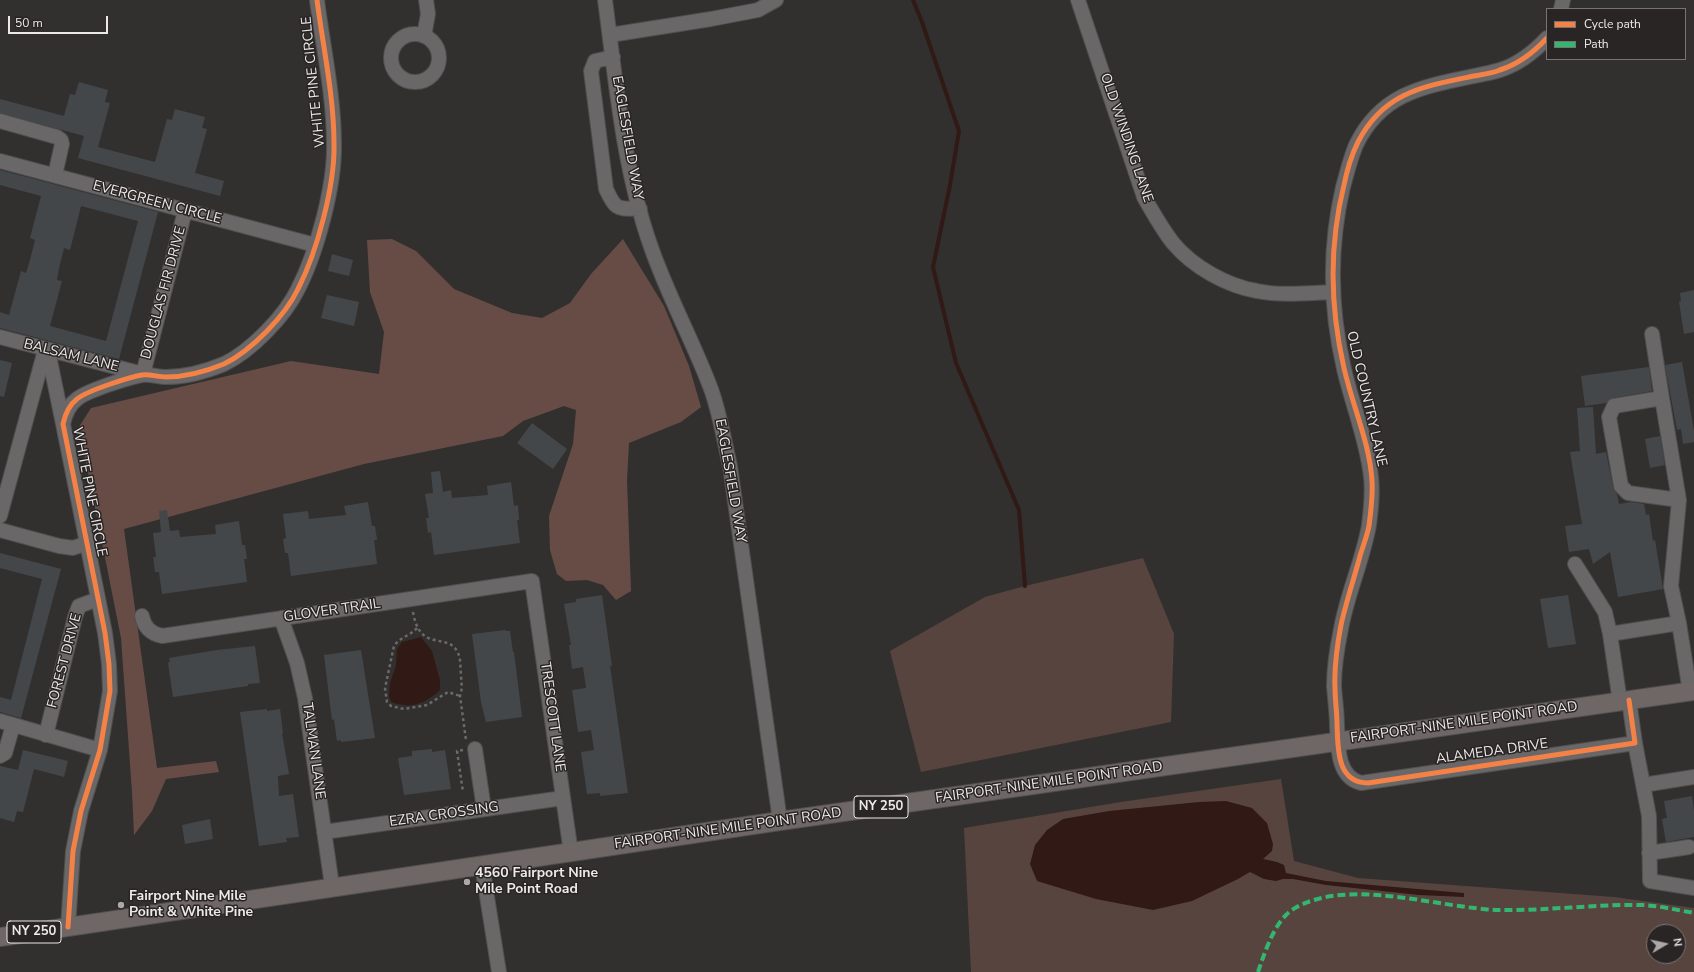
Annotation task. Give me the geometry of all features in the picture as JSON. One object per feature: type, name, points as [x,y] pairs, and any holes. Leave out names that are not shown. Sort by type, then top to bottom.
[{"type":"main road","name":"FAIRPORT-NINE MILE POINT ROAD","points":[[0,937],[332,886],[571,853],[780,821],[1692,691]]},
{"type":"street","name":"WHITE PINE CIRCLE","points":[[63,424],[70,406],[77,398],[88,392],[143,374],[166,377],[214,368],[238,356],[266,332],[297,291],[307,269],[326,205],[332,173],[334,145],[332,114],[317,0]]},
{"type":"street","points":[[424,36],[428,14],[426,0]]},
{"type":"street","name":"EAGLESFIELD WAY","points":[[605,0],[627,153],[650,246],[711,389],[720,416],[731,474],[780,821]]},
{"type":"street","points":[[610,35],[758,10],[776,0]]},
{"type":"street","name":"OLD WINDING LANE","points":[[1078,0],[1144,197],[1160,225],[1174,244],[1190,259],[1206,270],[1240,287],[1257,292],[1333,292]]},
{"type":"street","name":"OLD COUNTRY LANE","points":[[1338,741],[1335,664],[1346,608],[1368,528],[1372,496],[1369,462],[1344,368],[1336,326],[1333,292],[1335,232],[1347,170],[1357,144],[1365,129],[1376,116],[1401,96],[1417,89],[1499,70],[1517,63],[1534,51],[1546,39]]},
{"type":"street","points":[[613,57],[594,61],[590,71],[606,189],[613,204],[620,208],[640,209]]},
{"type":"street","points":[[0,121],[57,137],[61,140],[62,144],[54,175]]},
{"type":"street","name":"EVERGREEN CIRCLE","points":[[0,161],[315,245]]},
{"type":"street","name":"DOUGLAS FIR DRIVE","points":[[143,374],[185,211]]},
{"type":"street","points":[[1652,334],[1679,500],[1671,586],[1692,691]]},
{"type":"street","name":"BALSAM LANE","points":[[0,337],[143,374]]},
{"type":"street","name":"WHITE PINE CIRCLE","points":[[47,350],[87,543],[110,664],[110,691],[107,716],[100,750],[80,811],[73,851],[68,927]]},
{"type":"street","points":[[0,516],[47,350]]},
{"type":"street","points":[[1662,398],[1614,406],[1609,417],[1621,486],[1628,493],[1679,500]]},
{"type":"street","points":[[0,530],[59,546],[73,548],[87,543]]},
{"type":"street","points":[[1575,564],[1605,612],[1635,743],[1649,816],[1650,881],[1694,888]]},
{"type":"street","name":"GLOVER TRAIL","points":[[142,616],[147,628],[153,634],[162,636],[532,581]]},
{"type":"street","name":"TRESCOTT LANE","points":[[532,581],[571,853]]},
{"type":"street","name":"FOREST DRIVE","points":[[46,735],[79,606],[98,599]]},
{"type":"street","name":"TALMAN LANE","points":[[281,618],[296,663],[305,698],[332,886]]},
{"type":"street","points":[[1610,634],[1679,624]]},
{"type":"street","points":[[0,756],[4,753],[6,723],[100,750]]},
{"type":"street","name":"ALAMEDA DRIVE","points":[[1338,741],[1344,770],[1351,779],[1361,783],[1635,743]]},
{"type":"street","points":[[475,749],[484,809]]},
{"type":"street","points":[[1643,785],[1694,777]]},
{"type":"street","name":"EZRA CROSSING","points":[[324,832],[563,798]]},
{"type":"street","points":[[1649,853],[1689,847]]},
{"type":"street","points":[[482,865],[498,972]]},
{"type":"path","points":[[411,599],[417,628],[428,638],[447,643],[456,649],[459,657],[462,690],[460,696],[467,747],[465,750],[457,751],[463,792]]},
{"type":"path","points":[[417,628],[412,633],[397,641],[394,646],[385,688],[388,702],[391,706],[404,708],[427,705],[448,692],[460,696]]},
{"type":"shaded area","points":[[392,239],[416,251],[454,289],[512,313],[542,318],[570,303],[591,274],[623,239],[664,306],[689,366],[701,407],[681,422],[629,443],[627,480],[631,591],[616,600],[603,585],[587,580],[566,581],[557,574],[550,550],[549,516],[573,444],[576,410],[564,406],[523,421],[503,436],[364,464],[124,529],[157,768],[216,761],[219,772],[166,779],[152,811],[134,835],[121,638],[79,427],[91,408],[291,361],[379,374],[384,332],[370,292],[367,240]]},
{"type":"shaded area","points":[[1143,558],[1174,634],[1171,722],[921,772],[890,651],[985,597]]},
{"type":"shaded area","points":[[421,637],[432,651],[440,680],[440,690],[429,699],[417,704],[405,705],[391,702],[389,696],[390,683],[396,665],[397,649],[402,642]]},
{"type":"shaded area","points":[[1281,779],[1294,861],[1358,878],[1614,897],[1694,908],[1694,972],[971,972],[964,828],[1121,802]]},
{"type":"shaded area","points":[[1226,801],[1252,808],[1267,823],[1273,844],[1272,851],[1263,859],[1284,865],[1286,873],[1326,881],[1464,893],[1464,897],[1419,895],[1326,885],[1293,879],[1276,881],[1264,879],[1250,872],[1192,901],[1153,910],[1096,899],[1037,881],[1030,864],[1035,845],[1047,830],[1063,819],[1109,811],[1199,802]]},
{"type":"building","points":[[79,82],[108,90],[105,102],[110,103],[98,147],[155,162],[167,119],[172,120],[175,109],[205,117],[202,128],[207,129],[195,173],[224,181],[220,196],[78,158],[84,136],[0,113],[0,99],[64,116],[70,94],[75,95]]},
{"type":"building","points":[[0,170],[158,212],[119,359],[0,328],[0,312],[9,315],[21,271],[26,273],[35,240],[30,238],[41,196],[0,185]],"holes":[[[81,206],[138,221],[106,341],[50,326],[62,281],[57,280],[64,248],[70,250]]]},
{"type":"building","points":[[332,254],[353,260],[349,276],[328,271]]},
{"type":"building","points":[[1694,290],[1694,332],[1684,334],[1679,302],[1681,301],[1680,293]]},
{"type":"building","points":[[327,295],[359,302],[354,326],[321,318]]},
{"type":"building","points":[[0,360],[12,363],[4,397],[0,396]]},
{"type":"building","points":[[1682,362],[1694,431],[1694,442],[1683,444],[1681,429],[1677,430],[1665,365]]},
{"type":"building","points":[[1649,367],[1652,391],[1613,398],[1606,403],[1585,406],[1581,376]]},
{"type":"building","points":[[1593,407],[1596,454],[1606,452],[1613,487],[1617,494],[1619,504],[1631,502],[1644,504],[1646,515],[1649,514],[1663,589],[1618,597],[1610,552],[1593,564],[1589,549],[1569,552],[1565,526],[1582,524],[1570,452],[1580,451],[1577,408]]},
{"type":"building","points":[[532,423],[567,449],[553,469],[517,443]]},
{"type":"building","points":[[1660,436],[1665,465],[1650,468],[1645,439]]},
{"type":"building","points":[[440,471],[443,492],[451,490],[452,498],[488,495],[487,486],[511,482],[514,506],[518,505],[519,520],[517,520],[520,543],[434,555],[431,532],[428,533],[426,518],[429,518],[425,494],[433,493],[431,472]]},
{"type":"building","points":[[368,502],[372,526],[375,526],[377,540],[374,540],[377,564],[291,576],[288,553],[285,553],[283,539],[286,538],[283,514],[308,511],[309,519],[346,515],[344,506]]},
{"type":"building","points":[[167,510],[170,531],[179,530],[180,537],[216,534],[215,525],[239,521],[242,545],[245,545],[247,559],[244,559],[247,582],[162,594],[159,572],[155,572],[153,557],[156,557],[153,533],[161,532],[159,511]]},
{"type":"building","points":[[0,553],[61,569],[21,718],[0,712],[0,697],[11,700],[42,579],[0,568]]},
{"type":"building","points":[[602,595],[612,666],[610,666],[628,793],[600,796],[600,793],[587,794],[581,752],[594,750],[591,730],[578,732],[572,690],[586,688],[583,667],[572,669],[569,645],[571,645],[564,604],[576,602],[576,599]]},
{"type":"building","points":[[1568,595],[1576,644],[1548,648],[1540,599]]},
{"type":"building","points":[[506,630],[510,631],[514,652],[522,717],[486,722],[481,702],[472,634]]},
{"type":"building","points":[[255,646],[260,683],[173,697],[168,663],[170,662],[169,658],[217,650]]},
{"type":"building","points":[[361,650],[375,738],[341,742],[341,740],[337,741],[334,719],[332,720],[324,655]]},
{"type":"building","points":[[267,709],[267,711],[280,709],[282,733],[289,774],[278,776],[279,796],[293,794],[299,837],[286,838],[287,842],[259,846],[240,712]]},
{"type":"building","points":[[432,749],[432,752],[445,750],[451,789],[404,795],[398,758],[412,756],[412,751]]},
{"type":"building","points":[[23,750],[68,761],[64,777],[34,769],[23,812],[17,811],[14,822],[0,818],[0,766],[18,770]]},
{"type":"building","points":[[1692,796],[1694,810],[1694,837],[1666,842],[1662,819],[1667,818],[1664,801]]},
{"type":"building","points":[[210,819],[213,839],[185,844],[182,825]]},
{"type":"waterway","points":[[913,0],[922,22],[959,131],[950,185],[933,267],[956,363],[1019,510],[1025,586]]},
{"type":"marked path","points":[[1258,972],[1276,928],[1288,913],[1295,908],[1317,899],[1341,895],[1368,894],[1498,910],[1534,910],[1643,905],[1694,913]]},
{"type":"cycle path","points":[[68,927],[73,851],[81,811],[100,750],[110,691],[109,664],[105,633],[63,424],[66,414],[74,401],[89,392],[128,378],[142,375],[166,377],[188,375],[224,364],[245,351],[266,332],[285,310],[298,289],[312,256],[324,218],[334,160],[334,126],[328,72],[317,0]]},
{"type":"cycle path","points":[[1546,39],[1526,57],[1507,67],[1492,72],[1419,89],[1404,95],[1391,103],[1379,113],[1368,126],[1358,142],[1348,168],[1339,208],[1336,230],[1333,276],[1334,299],[1339,345],[1347,382],[1368,453],[1371,467],[1372,492],[1369,526],[1345,608],[1335,664],[1335,692],[1339,753],[1344,770],[1350,777],[1358,781],[1368,783],[1635,743],[1629,700]]},
{"type":"place","name":"4560 Fairport Nine Mile Point Road","points":[[467,882]]},
{"type":"place","name":"Fairport Nine Mile Point & White Pine","points":[[121,905]]}]
